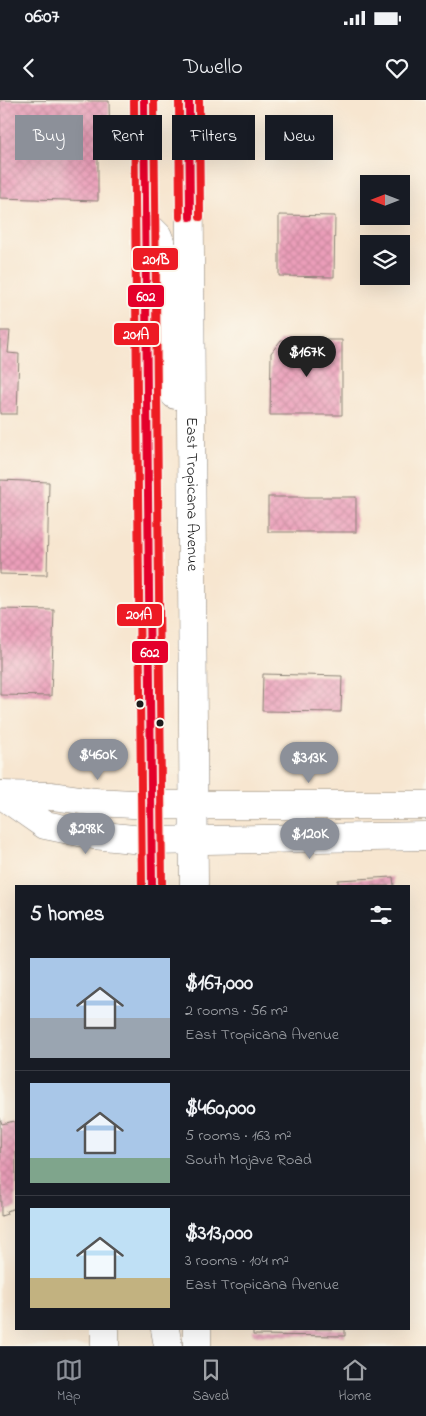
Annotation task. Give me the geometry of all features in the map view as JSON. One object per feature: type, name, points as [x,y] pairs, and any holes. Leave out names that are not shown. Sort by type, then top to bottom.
[{"type":"main road","points":[[144,100],[152,885]]},
{"type":"main road","name":"East Tropicana Avenue","points":[[189,100],[194,885]]},
{"type":"main road","points":[[146,224],[158,236],[165,255],[176,406],[182,419],[191,426]]},
{"type":"main road","points":[[1,795],[52,796],[95,802],[193,806],[426,805]]},
{"type":"main road","points":[[1,795],[45,825],[94,835],[152,841],[426,836]]},
{"type":"main road","points":[[153,1330],[153,1346]]},
{"type":"main road","points":[[165,1330],[168,1346]]},
{"type":"main road","points":[[197,1330],[197,1346]]},
{"type":"building","points":[[0,100],[109,101],[109,115],[93,115],[93,160],[98,160],[98,201],[0,198]]},
{"type":"building","points":[[279,215],[335,216],[334,277],[279,276]]},
{"type":"building","points":[[0,331],[10,331],[8,353],[19,354],[17,414],[0,414]]},
{"type":"building","points":[[281,340],[342,340],[342,415],[270,415],[271,353]]},
{"type":"building","points":[[0,480],[49,482],[47,575],[0,574]]},
{"type":"building","points":[[268,497],[356,497],[356,532],[268,532]]},
{"type":"building","points":[[0,609],[54,610],[51,696],[0,695]]},
{"type":"building","points":[[263,674],[342,676],[341,712],[262,711]]},
{"type":"building","points":[[393,877],[394,885],[338,885],[338,880]]},
{"type":"building","points":[[0,1118],[2,1124],[14,1121],[15,1126],[15,1208],[6,1211],[7,1214],[1,1216]]},
{"type":"building","points":[[253,1330],[345,1330],[345,1336],[253,1335]]},
{"type":"transit line","name":"201A","points":[[134,100],[142,885]]},
{"type":"transit line","name":"602","points":[[144,100],[152,885]]},
{"type":"transit line","name":"201B","points":[[154,100],[162,885]]},
{"type":"transit line","name":"201A","points":[[179,100],[180,217]]},
{"type":"transit line","name":"602","points":[[189,100],[190,217]]},
{"type":"transit line","name":"201B","points":[[199,100],[200,217]]}]
